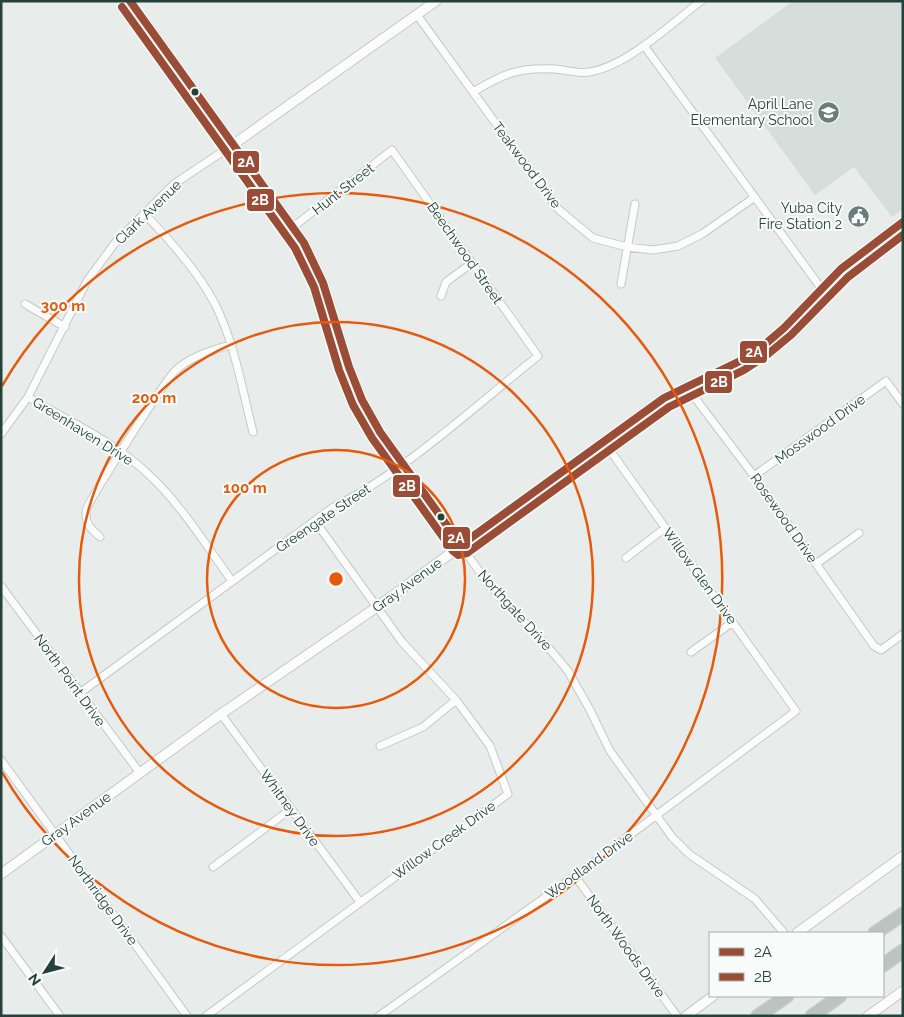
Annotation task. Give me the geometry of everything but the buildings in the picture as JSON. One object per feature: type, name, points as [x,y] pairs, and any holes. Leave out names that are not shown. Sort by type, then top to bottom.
[{"type":"highway","points":[[876,932],[903,914]]},
{"type":"highway","points":[[884,964],[903,951]]},
{"type":"highway","points":[[758,1016],[786,997]]},
{"type":"highway","points":[[812,1016],[839,997]]},
{"type":"street","name":"Northgate Drive","points":[[130,1],[293,227],[323,283],[349,367],[362,400],[402,464],[488,584],[548,647],[568,671],[610,751],[672,837],[689,854],[755,899],[783,932]]},
{"type":"street","name":"Clark Avenue","points":[[1,434],[28,397],[87,281],[115,242],[144,213],[174,184],[234,144],[436,1]]},
{"type":"street","points":[[473,92],[502,74],[534,68],[590,72],[645,47],[661,31],[701,1]]},
{"type":"street","name":"Teakwood Drive","points":[[417,15],[558,209],[593,238],[627,247],[653,250],[678,246],[702,234],[755,197]]},
{"type":"street","points":[[645,47],[821,288]]},
{"type":"street","name":"Hunt Street","points":[[293,227],[392,150]]},
{"type":"street","name":"Beechwood Street","points":[[392,150],[538,356]]},
{"type":"street","points":[[620,284],[635,204]]},
{"type":"street","points":[[144,213],[182,255],[214,303],[232,344],[253,432]]},
{"type":"street","name":"Gray Avenue","points":[[1,874],[221,714],[377,607],[664,398],[740,361],[763,346],[794,318],[821,288],[849,262],[903,222]]},
{"type":"street","points":[[440,296],[446,282],[472,263]]},
{"type":"street","points":[[25,304],[65,327]]},
{"type":"street","points":[[100,537],[88,526],[86,510],[121,452],[174,372],[194,356],[232,344]]},
{"type":"street","name":"Greengate Street","points":[[80,692],[332,508],[357,496],[402,464],[538,356]]},
{"type":"street","name":"Mosswood Drive","points":[[754,476],[886,381],[903,404]]},
{"type":"street","name":"Rosewood Drive","points":[[686,386],[754,476],[874,646],[880,650],[903,634]]},
{"type":"street","name":"Greenhaven Drive","points":[[28,397],[121,452],[145,471],[173,500],[232,581]]},
{"type":"street","name":"Willow Glen Drive","points":[[604,442],[796,711]]},
{"type":"street","name":"Willow Creek Drive","points":[[206,1016],[508,794],[490,746],[456,700],[407,648],[315,521]]},
{"type":"street","points":[[626,558],[665,528]]},
{"type":"street","points":[[816,564],[859,533]]},
{"type":"street","name":"North Point Drive","points":[[1,586],[140,773]]},
{"type":"street","points":[[691,652],[733,622]]},
{"type":"street","points":[[380,746],[422,727],[456,700]]},
{"type":"street","name":"Woodland Drive","points":[[379,1016],[575,876],[796,711]]},
{"type":"street","name":"Whitney Drive","points":[[221,714],[360,902]]},
{"type":"street","name":"Northridge Drive","points":[[1,760],[187,1016]]},
{"type":"street","points":[[213,868],[291,809]]},
{"type":"street","points":[[798,932],[903,856]]},
{"type":"street","name":"North Woods Drive","points":[[575,876],[676,1016]]},
{"type":"street","points":[[1,936],[60,1016]]},
{"type":"street","points":[[868,1016],[903,991]]},
{"type":"street","points":[[686,1016],[712,997]]},
{"type":"shaded area","name":"April Lane Elementary School","points":[[793,1],[903,1],[903,209],[892,217],[854,167],[815,195],[715,58]]},
{"type":"transit line","name":"2A","points":[[130,1],[304,243],[323,283],[349,367],[362,400],[380,432],[461,545],[664,398],[740,361],[763,346],[784,328],[841,269],[903,222]]},
{"type":"transit line","name":"2B","points":[[122,7],[295,248],[314,287],[339,370],[353,405],[372,438],[453,551],[458,555],[467,553],[669,407],[744,370],[768,354],[791,335],[848,277],[903,235]]},
{"type":"place","name":"April Lane Elementary School","points":[[829,112]]},
{"type":"place","name":"Yuba City Fire Station 2","points":[[858,216]]}]
